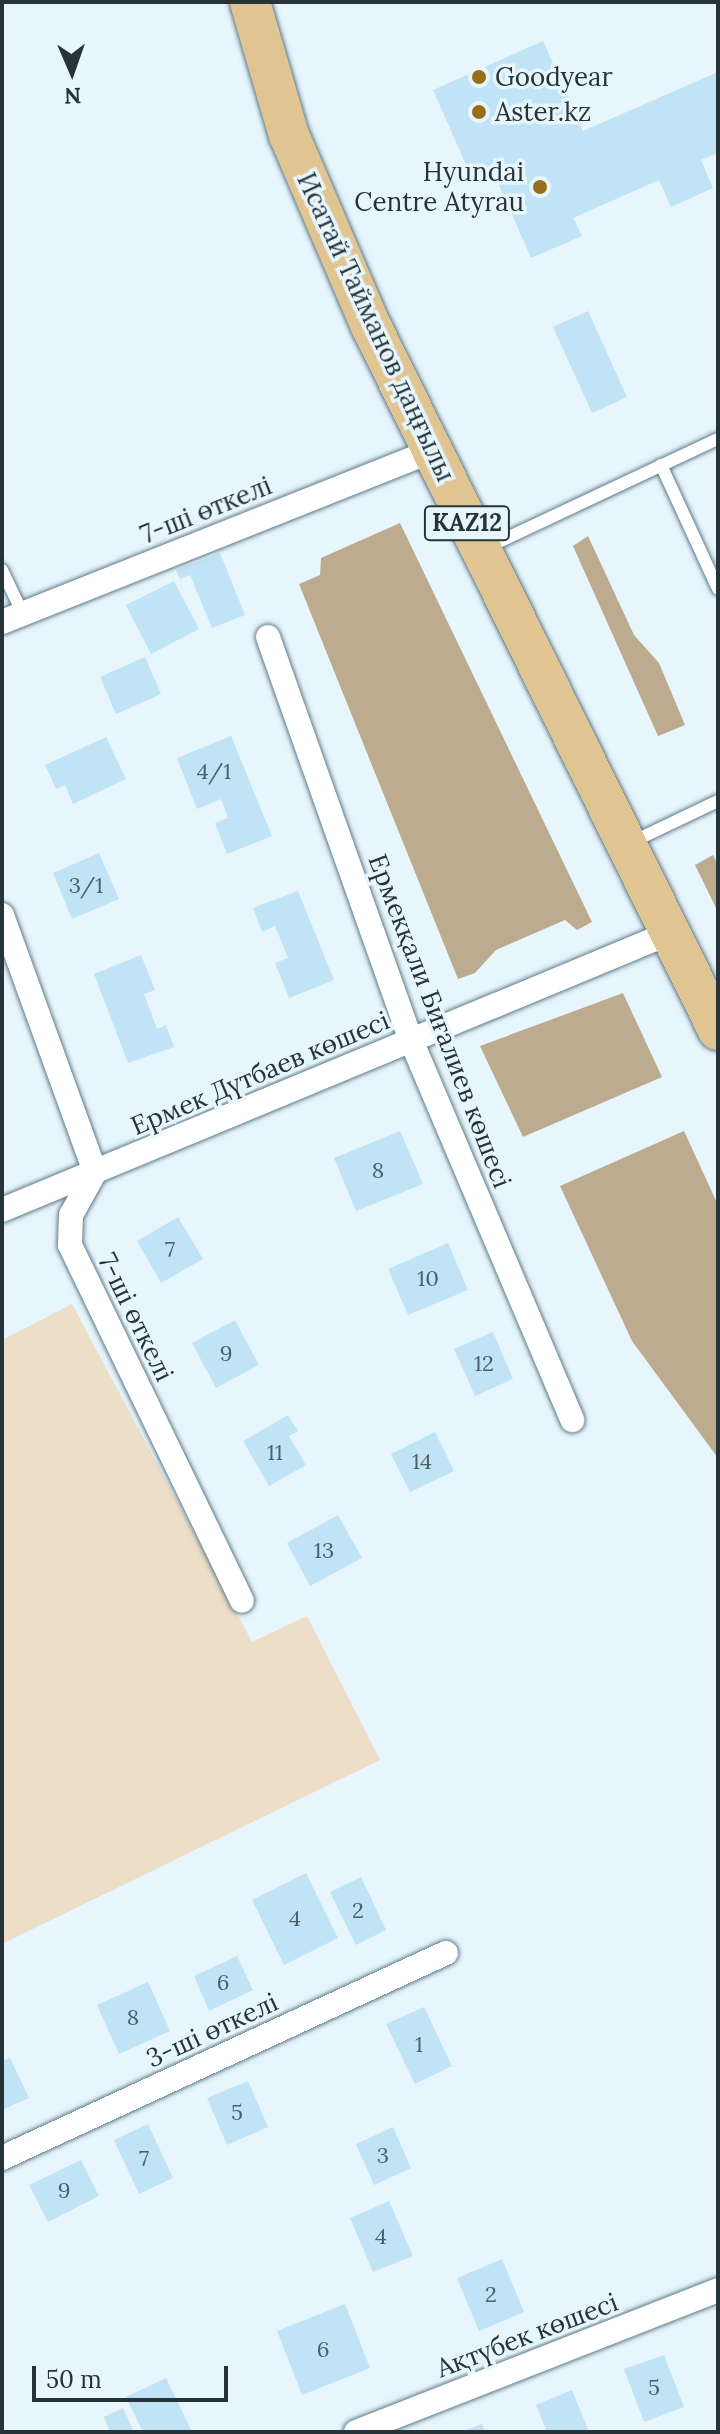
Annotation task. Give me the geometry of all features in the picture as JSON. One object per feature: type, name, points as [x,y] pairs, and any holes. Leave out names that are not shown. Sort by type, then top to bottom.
[{"type":"main road","name":"Исатай Тайманов даңғылы","points":[[250,2],[289,135],[431,451],[629,843],[718,1030]]},
{"type":"street","name":"7-шi өткелi","points":[[12,618],[431,451]]},
{"type":"street","name":"Ермекқали Биғалиев көшесі","points":[[268,637],[411,1040],[572,1420]]},
{"type":"street","points":[[2,915],[95,1172]]},
{"type":"street","name":"Ермек Дүтбаев көшесi","points":[[2,1210],[672,932]]},
{"type":"street","name":"7-шi өткелi","points":[[95,1172],[71,1215],[70,1245],[242,1601]]},
{"type":"street","name":"3-шi өткелi","points":[[2,2158],[446,1953]]},
{"type":"street","name":"Ақтүбек көшесi","points":[[356,2432],[718,2290]]},
{"type":"lane","points":[[481,551],[718,439]]},
{"type":"lane","points":[[661,465],[718,589]]},
{"type":"lane","points":[[2,570],[12,618]]},
{"type":"lane","points":[[629,843],[718,801]]},
{"type":"shaded area","points":[[400,523],[592,922],[577,930],[565,920],[496,950],[475,973],[458,979],[299,584],[320,575],[321,558]]},
{"type":"shaded area","points":[[588,536],[634,635],[659,663],[685,725],[658,736],[573,546]]},
{"type":"shaded area","points":[[713,855],[718,865],[718,912],[695,865]]},
{"type":"shaded area","points":[[623,993],[662,1077],[523,1137],[480,1046]]},
{"type":"shaded area","points":[[684,1131],[718,1205],[718,1458],[632,1341],[560,1186]]},
{"type":"shaded area","points":[[72,1304],[252,1642],[307,1616],[380,1760],[2,1944],[2,1340]]},
{"type":"building","points":[[543,41],[583,131],[718,72],[718,153],[701,160],[713,188],[671,207],[659,180],[573,218],[582,236],[531,258],[495,176],[475,185],[433,90]]},
{"type":"building","points":[[588,311],[627,397],[592,413],[553,327]]},
{"type":"building","points":[[220,553],[245,615],[212,628],[190,575],[180,579],[176,570]]},
{"type":"building","points":[[174,581],[199,629],[151,654],[126,605]]},
{"type":"building","points":[[145,657],[161,694],[116,714],[100,677]]},
{"type":"building","points":[[231,736],[272,836],[227,854],[215,823],[228,818],[221,799],[197,809],[177,758]]},
{"type":"building","points":[[106,737],[126,779],[73,804],[65,785],[56,789],[45,765]]},
{"type":"building","points":[[99,853],[119,899],[72,919],[53,873]]},
{"type":"building","points":[[298,891],[334,980],[289,998],[275,963],[288,958],[275,926],[262,932],[253,908]]},
{"type":"building","points":[[141,955],[155,990],[144,994],[157,1029],[166,1025],[174,1047],[128,1063],[94,974]]},
{"type":"building","points":[[400,1131],[423,1184],[356,1211],[334,1158]]},
{"type":"building","points":[[178,1217],[203,1259],[161,1283],[137,1241]]},
{"type":"building","points":[[448,1243],[468,1290],[408,1315],[388,1269]]},
{"type":"building","points":[[235,1320],[259,1365],[216,1388],[192,1343]]},
{"type":"building","points":[[493,1332],[513,1379],[475,1396],[454,1349]]},
{"type":"building","points":[[288,1415],[298,1431],[289,1436],[306,1465],[269,1486],[243,1441]]},
{"type":"building","points":[[435,1432],[454,1471],[410,1492],[391,1454]]},
{"type":"building","points":[[338,1515],[362,1558],[310,1586],[287,1543]]},
{"type":"building","points":[[306,1873],[338,1938],[284,1965],[252,1900]]},
{"type":"building","points":[[361,1877],[386,1930],[356,1945],[330,1892]]},
{"type":"building","points":[[237,1956],[253,1990],[209,2011],[194,1976]]},
{"type":"building","points":[[148,1982],[170,2031],[119,2054],[97,2005]]},
{"type":"building","points":[[424,2007],[452,2066],[415,2084],[386,2024]]},
{"type":"building","points":[[10,2058],[29,2098],[2,2110],[2,2061]]},
{"type":"building","points":[[248,2081],[268,2127],[227,2145],[207,2098]]},
{"type":"building","points":[[148,2124],[173,2178],[139,2194],[114,2140]]},
{"type":"building","points":[[393,2127],[411,2168],[374,2185],[356,2144]]},
{"type":"building","points":[[81,2160],[99,2196],[48,2222],[29,2185]]},
{"type":"building","points":[[389,2201],[413,2256],[373,2272],[350,2218]]},
{"type":"building","points":[[502,2259],[524,2312],[479,2331],[457,2278]]},
{"type":"building","points":[[345,2304],[370,2368],[302,2395],[277,2331]]},
{"type":"building","points":[[664,2355],[684,2407],[644,2422],[624,2369]]},
{"type":"building","points":[[166,2378],[192,2432],[143,2432],[126,2397]]},
{"type":"building","points":[[572,2390],[589,2432],[547,2432],[536,2405]]},
{"type":"building","points":[[123,2408],[134,2432],[110,2432],[104,2417]]},
{"type":"building","points":[[482,2424],[485,2432],[461,2432]]},
{"type":"place","name":"Goodyear","points":[[479,77]]},
{"type":"place","name":"Aster.kz","points":[[479,112]]},
{"type":"place","name":"Hyundai Centre Atyrau","points":[[540,187]]}]
